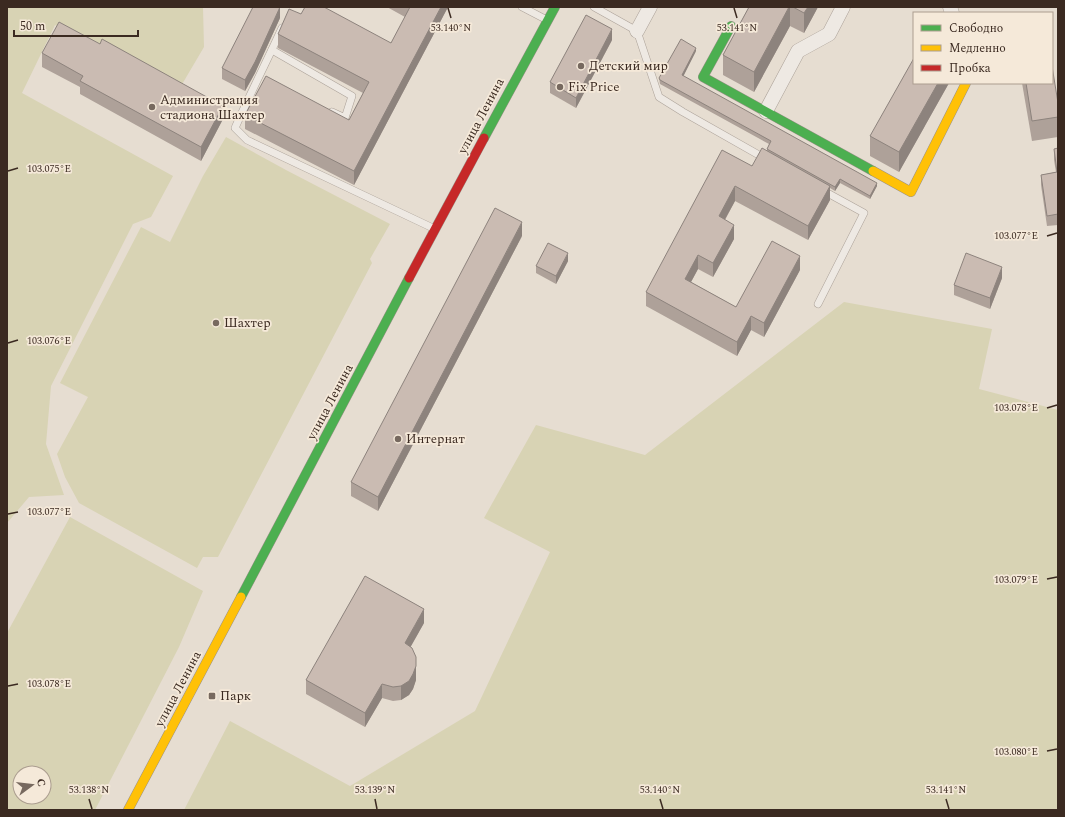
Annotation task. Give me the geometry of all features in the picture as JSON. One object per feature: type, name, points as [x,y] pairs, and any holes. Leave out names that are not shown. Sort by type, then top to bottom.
[{"type":"main road","name":"улица Ленина","points":[[128,810],[435,229],[555,7]]},
{"type":"main road","points":[[731,26],[703,77],[911,192],[965,84]]},
{"type":"street","points":[[637,31],[650,7]]},
{"type":"street","points":[[766,111],[798,51],[829,34],[843,7]]},
{"type":"lane","points":[[522,7],[548,20]]},
{"type":"lane","points":[[594,7],[637,31],[659,97],[682,112],[773,163]]},
{"type":"lane","points":[[284,21],[235,128],[247,140],[435,229]]},
{"type":"lane","points":[[272,50],[352,96],[345,118],[324,108]]},
{"type":"lane","points":[[258,79],[265,83]]},
{"type":"lane","points":[[815,186],[864,213],[818,304]]},
{"type":"shaded area","points":[[7,7],[203,7],[204,47],[181,86],[55,25],[22,93],[173,176],[151,217],[133,224],[51,386],[46,444],[64,495],[29,497],[7,523]]},
{"type":"shaded area","name":"Шахтер","points":[[226,137],[390,224],[370,259],[372,263],[218,557],[203,557],[197,568],[79,503],[65,477],[57,454],[88,397],[60,383],[141,227],[170,242],[203,176]]},
{"type":"shaded area","points":[[844,302],[992,329],[979,389],[1058,410],[1058,810],[184,810],[230,721],[350,786],[475,711],[550,552],[484,518],[536,425],[645,455]]},
{"type":"shaded area","points":[[70,517],[203,591],[179,647],[95,810],[7,810],[7,633]]},
{"type":"building","points":[[253,7],[280,7],[255,62],[245,80],[222,68]]},
{"type":"building","points":[[305,7],[324,7],[391,43],[410,7],[441,7],[354,171],[245,115],[266,76],[349,120],[369,82],[278,34],[289,9],[301,14]]},
{"type":"building","points":[[749,7],[789,7],[754,72],[723,55]]},
{"type":"building","points":[[793,7],[808,7],[804,13]]},
{"type":"building","name":"Детский мир","points":[[586,15],[612,29],[576,98],[550,82]]},
{"type":"building","points":[[59,22],[100,44],[102,39],[223,106],[201,147],[80,81],[83,76],[42,53]]},
{"type":"building","points":[[681,39],[696,48],[682,75],[877,183],[870,196],[840,179],[835,187],[767,149],[771,141],[660,80],[659,78]]},
{"type":"building","points":[[913,60],[913,84],[937,84],[899,152],[870,136]]},
{"type":"building","points":[[1053,72],[1058,103],[1058,117],[1032,121],[1026,84],[1053,84]]},
{"type":"building","points":[[762,148],[830,186],[808,226],[735,186],[719,216],[734,225],[713,263],[698,255],[685,279],[736,307],[772,241],[800,256],[764,323],[751,316],[737,342],[646,292],[722,150],[752,166]]},
{"type":"building","points":[[1058,148],[1058,214],[1047,216],[1041,175],[1057,172],[1054,149]]},
{"type":"building","points":[[495,208],[522,222],[378,497],[351,482]]},
{"type":"building","points":[[548,243],[568,253],[556,276],[536,266]]},
{"type":"building","points":[[966,253],[1002,267],[990,298],[954,285]]},
{"type":"building","points":[[365,576],[424,609],[405,643],[412,648],[416,657],[416,666],[413,674],[409,681],[401,686],[393,687],[382,684],[365,713],[306,680]]},
{"type":"traffic: fast","points":[[484,138],[555,7]]},
{"type":"traffic: fast","points":[[731,26],[703,77],[873,171]]},
{"type":"traffic: fast","points":[[241,597],[409,278]]},
{"type":"traffic: slow","points":[[873,171],[911,192],[965,84]]},
{"type":"traffic: slow","points":[[128,810],[241,597]]},
{"type":"traffic: jam","points":[[409,278],[484,138]]},
{"type":"place","name":"Детский мир","points":[[581,66]]},
{"type":"place","name":"Fix Price","points":[[560,87]]},
{"type":"place","name":"Администрация стадиона Шахтер","points":[[152,107]]},
{"type":"place","name":"Шахтер","points":[[216,323]]},
{"type":"place","name":"Интернат","points":[[398,439]]},
{"type":"place","name":"Парк","points":[[212,696]]}]
